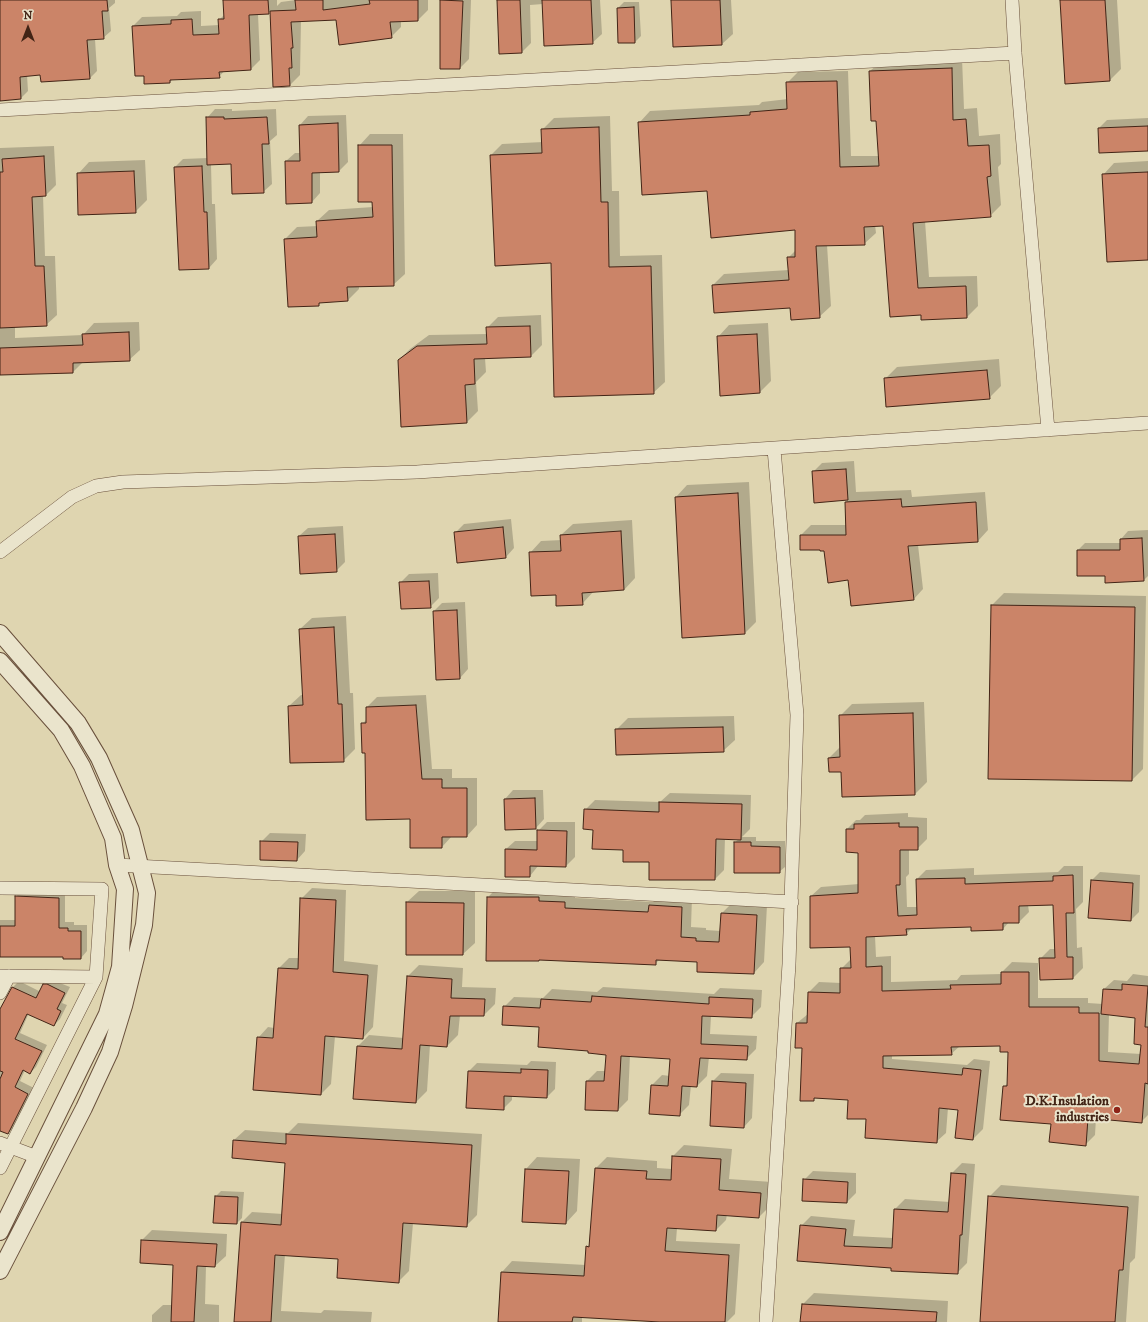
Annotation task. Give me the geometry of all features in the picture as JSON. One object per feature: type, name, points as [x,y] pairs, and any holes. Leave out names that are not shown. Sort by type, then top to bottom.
[{"type":"street","points":[[1012,0],[1015,53],[1048,430]]},
{"type":"street","points":[[0,110],[1015,53]]},
{"type":"street","points":[[0,552],[72,497],[96,486],[123,482],[417,472],[1148,424]]},
{"type":"street","points":[[766,1322],[792,902],[797,715],[774,449]]},
{"type":"street","points":[[0,633],[78,723],[99,758],[131,830],[147,893],[144,925],[124,1006],[110,1052],[84,1108],[0,1271]]},
{"type":"street","points":[[0,661],[61,730],[82,766],[113,838],[117,865],[124,889],[124,921],[120,967],[107,1014],[0,1232]]},
{"type":"street","points":[[117,865],[792,902]]},
{"type":"street","points":[[0,888],[102,889],[96,977],[5,1145],[0,1168]]},
{"type":"street","points":[[0,993],[4,976],[96,977]]},
{"type":"street","points":[[5,1145],[37,1157]]},
{"type":"building","points":[[0,0],[107,0],[108,11],[102,11],[104,39],[87,40],[90,79],[41,82],[40,75],[20,77],[21,99],[0,101]]},
{"type":"building","points":[[223,0],[268,0],[269,14],[249,15],[251,70],[219,72],[220,78],[170,80],[170,83],[144,84],[144,76],[135,76],[132,26],[171,24],[171,20],[192,19],[193,35],[219,34],[218,19],[224,19]]},
{"type":"building","points":[[295,0],[323,0],[323,10],[370,4],[369,0],[418,0],[418,21],[390,22],[392,38],[339,45],[336,20],[291,22],[293,48],[291,48],[292,68],[289,68],[290,86],[273,87],[270,11],[296,10]]},
{"type":"building","points":[[440,0],[463,1],[460,69],[440,69]]},
{"type":"building","points":[[497,0],[520,0],[522,53],[499,54]]},
{"type":"building","points":[[542,0],[591,0],[593,44],[544,46]]},
{"type":"building","points":[[671,0],[720,0],[722,45],[673,47]]},
{"type":"building","points":[[1060,0],[1105,0],[1110,81],[1065,84]]},
{"type":"building","points":[[634,7],[635,43],[618,43],[617,8]]},
{"type":"building","points":[[952,68],[953,120],[966,119],[968,146],[989,145],[991,176],[987,177],[991,217],[913,223],[918,288],[966,286],[967,318],[921,320],[921,315],[890,317],[883,226],[864,227],[865,245],[816,246],[820,318],[791,320],[790,308],[714,313],[712,285],[789,280],[787,257],[795,257],[795,230],[711,238],[707,191],[642,195],[638,122],[750,115],[750,112],[787,109],[786,82],[837,81],[840,167],[879,166],[876,121],[871,121],[869,71]]},
{"type":"building","points":[[206,117],[224,117],[224,119],[267,117],[269,144],[262,144],[264,193],[232,194],[231,164],[207,165]]},
{"type":"building","points":[[338,123],[339,172],[312,173],[312,203],[286,204],[285,161],[300,161],[299,125]]},
{"type":"building","points":[[1148,126],[1148,151],[1099,153],[1098,128]]},
{"type":"building","points":[[599,127],[601,202],[608,202],[609,267],[651,266],[654,394],[554,397],[551,263],[495,266],[490,155],[542,153],[541,129]]},
{"type":"building","points":[[358,145],[392,145],[394,286],[347,287],[348,301],[319,303],[319,306],[288,307],[284,239],[317,237],[316,221],[373,217],[372,202],[358,202]]},
{"type":"building","points":[[44,156],[46,196],[32,197],[35,266],[44,266],[47,326],[0,328],[0,172],[3,172],[2,159]]},
{"type":"building","points":[[202,166],[204,212],[207,212],[209,269],[179,270],[174,167]]},
{"type":"building","points":[[134,171],[136,213],[78,215],[77,173]]},
{"type":"building","points":[[1148,172],[1148,260],[1107,262],[1102,174]]},
{"type":"building","points":[[530,326],[531,357],[474,359],[475,384],[465,385],[467,423],[401,427],[398,360],[417,346],[487,344],[486,327]]},
{"type":"building","points":[[129,332],[130,361],[73,363],[73,373],[0,375],[0,348],[83,345],[82,334]]},
{"type":"building","points":[[757,334],[760,393],[720,396],[717,336]]},
{"type":"building","points":[[987,370],[990,399],[886,407],[884,378]]},
{"type":"building","points":[[846,469],[848,500],[814,503],[812,471]]},
{"type":"building","points":[[738,493],[745,634],[682,638],[675,497]]},
{"type":"building","points":[[901,499],[902,507],[976,502],[978,542],[908,546],[914,600],[851,606],[848,580],[828,583],[824,551],[800,550],[800,535],[846,535],[845,502]]},
{"type":"building","points":[[503,527],[506,558],[457,563],[454,532]]},
{"type":"building","points":[[621,531],[624,590],[582,593],[583,605],[556,606],[556,595],[531,596],[529,552],[561,551],[560,535]]},
{"type":"building","points":[[335,534],[337,572],[300,574],[298,536]]},
{"type":"building","points":[[1142,538],[1144,581],[1105,583],[1105,576],[1077,576],[1077,550],[1120,550],[1120,539]]},
{"type":"building","points":[[429,581],[431,608],[401,609],[399,582]]},
{"type":"building","points":[[991,605],[1135,607],[1132,781],[988,779]]},
{"type":"building","points":[[457,610],[460,679],[436,680],[433,611]]},
{"type":"building","points":[[334,627],[338,704],[342,704],[344,762],[290,763],[288,706],[303,705],[299,629]]},
{"type":"building","points":[[416,705],[422,779],[442,779],[442,788],[467,788],[467,837],[442,837],[442,848],[410,848],[410,819],[366,820],[365,753],[362,753],[361,723],[366,723],[366,707]]},
{"type":"building","points":[[913,713],[915,795],[842,797],[841,772],[829,772],[828,758],[840,757],[839,715]]},
{"type":"building","points":[[723,727],[724,752],[616,755],[615,729]]},
{"type":"building","points":[[535,798],[536,829],[505,830],[504,799]]},
{"type":"building","points":[[659,802],[742,804],[741,840],[716,839],[715,880],[649,880],[649,862],[623,862],[623,850],[592,849],[593,830],[583,829],[584,809],[659,812]]},
{"type":"building","points":[[899,823],[899,827],[918,827],[918,850],[900,850],[900,885],[896,885],[898,916],[917,915],[916,879],[965,878],[965,884],[1053,881],[1053,876],[1073,875],[1074,913],[1066,913],[1067,957],[1073,957],[1073,979],[1040,980],[1039,958],[1055,958],[1053,905],[1019,906],[1019,923],[1003,923],[1003,930],[971,931],[971,927],[906,929],[907,935],[866,937],[866,967],[882,966],[882,991],[951,989],[950,985],[1001,984],[1001,972],[1029,972],[1029,1007],[1079,1007],[1079,1013],[1099,1013],[1099,1061],[1139,1064],[1141,1045],[1134,1044],[1135,1018],[1101,1014],[1103,989],[1122,990],[1122,984],[1148,986],[1145,1027],[1148,1027],[1148,1084],[1145,1083],[1142,1123],[1088,1118],[1086,1146],[1049,1142],[1051,1124],[1000,1120],[1003,1086],[1007,1086],[1008,1052],[1000,1052],[1000,1046],[951,1047],[952,1055],[883,1056],[883,1068],[962,1075],[963,1068],[981,1070],[973,1140],[955,1138],[958,1110],[939,1108],[937,1143],[865,1138],[866,1119],[847,1119],[848,1100],[814,1098],[814,1101],[800,1101],[802,1048],[795,1048],[796,1023],[807,1023],[808,992],[840,993],[840,968],[851,968],[850,947],[810,948],[810,896],[858,893],[858,853],[846,852],[846,829],[854,829],[854,824]]},
{"type":"building","points":[[537,830],[567,831],[566,867],[530,866],[530,877],[505,877],[505,849],[537,850]]},
{"type":"building","points":[[260,841],[298,842],[297,861],[260,860]]},
{"type":"building","points":[[734,842],[751,842],[751,846],[780,847],[780,873],[734,873]]},
{"type":"building","points":[[1091,880],[1133,883],[1131,921],[1088,918]]},
{"type":"building","points":[[15,896],[59,898],[59,928],[68,928],[68,931],[81,931],[81,959],[63,959],[63,957],[0,957],[0,926],[15,926]]},
{"type":"building","points":[[487,897],[539,897],[539,901],[565,902],[565,908],[648,912],[649,905],[682,907],[681,937],[696,938],[696,941],[719,942],[721,913],[757,915],[754,974],[697,972],[697,962],[656,960],[656,965],[539,960],[486,961]]},
{"type":"building","points":[[300,898],[336,900],[333,972],[368,975],[363,1039],[325,1036],[321,1095],[253,1090],[257,1037],[273,1038],[278,968],[298,969]]},
{"type":"building","points":[[406,902],[464,903],[463,955],[406,955]]},
{"type":"building","points":[[407,976],[452,979],[451,998],[485,999],[484,1016],[450,1016],[447,1047],[420,1045],[416,1103],[353,1099],[357,1046],[402,1049]]},
{"type":"building","points":[[43,984],[47,984],[65,993],[57,1009],[61,1011],[54,1026],[27,1014],[15,1039],[42,1051],[30,1074],[23,1070],[15,1087],[28,1094],[8,1134],[0,1131],[0,1079],[3,1072],[0,1071],[0,1009],[12,987],[36,998]]},
{"type":"building","points":[[592,996],[709,1004],[709,997],[753,999],[752,1018],[702,1016],[701,1044],[748,1046],[747,1060],[700,1058],[697,1087],[682,1086],[680,1116],[649,1114],[651,1085],[668,1086],[670,1059],[621,1056],[618,1111],[585,1110],[586,1081],[604,1081],[606,1055],[588,1053],[588,1051],[538,1047],[539,1027],[502,1025],[503,1006],[540,1008],[541,999],[591,1002]]},
{"type":"building","points":[[521,1069],[548,1070],[547,1098],[504,1096],[504,1110],[466,1108],[468,1071],[521,1073]]},
{"type":"building","points":[[712,1081],[746,1083],[744,1128],[710,1126]]},
{"type":"building","points":[[286,1134],[472,1145],[467,1227],[403,1223],[399,1283],[337,1278],[338,1259],[275,1255],[271,1322],[234,1322],[241,1222],[281,1225],[285,1163],[232,1158],[233,1140],[286,1144]]},
{"type":"building","points":[[672,1156],[721,1159],[719,1190],[761,1193],[759,1218],[717,1215],[716,1231],[667,1228],[665,1251],[729,1255],[725,1322],[660,1322],[573,1317],[572,1322],[498,1322],[501,1272],[584,1276],[586,1246],[589,1247],[595,1168],[647,1171],[646,1179],[671,1180]]},
{"type":"building","points":[[525,1169],[569,1171],[566,1224],[522,1222]]},
{"type":"building","points":[[951,1173],[966,1174],[958,1274],[891,1271],[891,1268],[797,1261],[800,1225],[846,1229],[844,1246],[892,1248],[894,1209],[948,1212]]},
{"type":"building","points":[[803,1179],[848,1182],[847,1203],[802,1201]]},
{"type":"building","points":[[215,1196],[238,1197],[237,1224],[213,1223]]},
{"type":"building","points":[[988,1196],[1128,1207],[1123,1270],[1119,1270],[1115,1322],[980,1322]]},
{"type":"building","points":[[141,1240],[217,1244],[215,1267],[197,1266],[194,1322],[171,1322],[173,1265],[140,1263]]},
{"type":"building","points":[[802,1304],[937,1312],[936,1322],[800,1322]]},
{"type":"place","name":"D.K.Insulation industries","points":[[1117,1110]]}]
